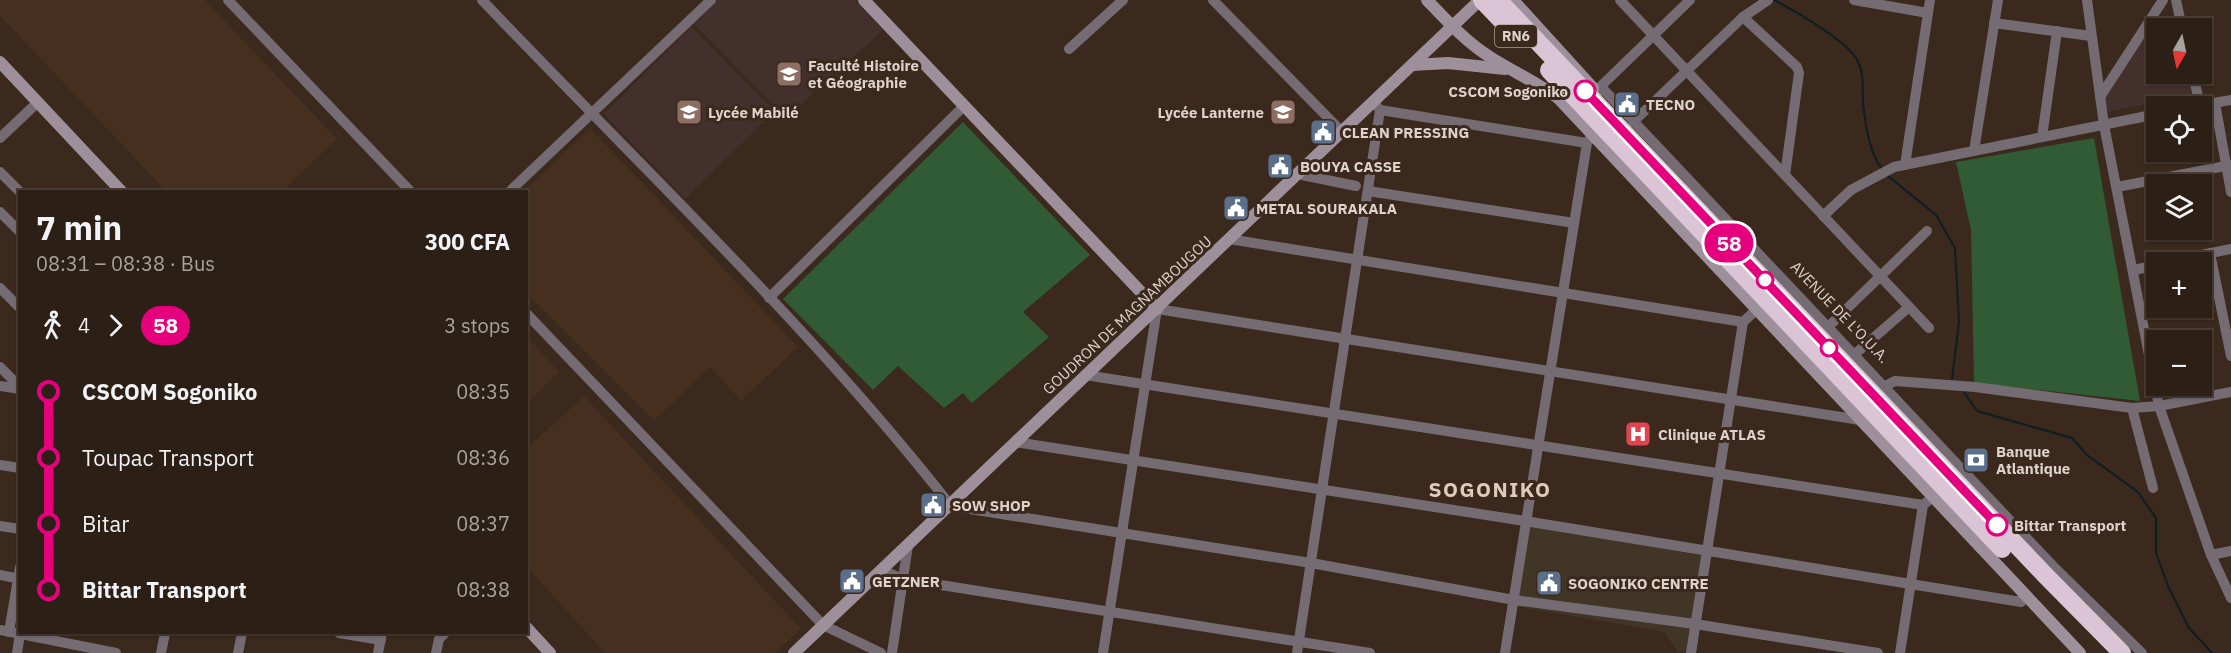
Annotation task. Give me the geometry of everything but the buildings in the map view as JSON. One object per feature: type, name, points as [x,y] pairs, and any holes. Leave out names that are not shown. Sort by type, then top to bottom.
[{"type":"highway","name":"RN6","points":[[1481,0],[1597,130],[2105,653]]},
{"type":"highway","name":"RN6","points":[[1498,0],[1597,130],[2122,653]]},
{"type":"street","points":[[228,0],[409,190]]},
{"type":"street","points":[[482,0],[769,298],[917,464],[951,506],[1311,563],[1514,600],[1695,624],[1878,653]]},
{"type":"street","points":[[511,190],[711,0]]},
{"type":"street","points":[[864,0],[1157,309],[1860,420]]},
{"type":"street","points":[[1069,50],[1123,0]]},
{"type":"street","points":[[1213,0],[1341,131]]},
{"type":"street","points":[[1427,0],[1453,27],[1487,55],[1536,82],[1597,130],[1756,310],[1860,420],[1928,501],[2080,653]]},
{"type":"street","name":"GOUDRON DE MAGNAMBOUGOU","points":[[795,653],[1341,131],[1376,105],[1412,64],[1481,0]]},
{"type":"street","name":"AVENUE DE L'O.U.A.","points":[[1513,0],[1597,89],[1605,91],[1856,354],[2080,594],[2142,653]]},
{"type":"street","points":[[1620,0],[1929,328]]},
{"type":"street","points":[[1505,653],[1574,223],[1597,130],[1597,89],[1690,0]]},
{"type":"street","points":[[1633,122],[1743,16],[1768,0]]},
{"type":"street","points":[[1854,0],[1928,13]]},
{"type":"street","points":[[1900,166],[1930,0]]},
{"type":"street","points":[[1974,151],[1998,0]]},
{"type":"street","points":[[2087,0],[2104,125],[2159,406],[2211,555],[2231,598]]},
{"type":"street","points":[[2100,97],[2163,0]]},
{"type":"street","points":[[2176,0],[2180,18]]},
{"type":"street","points":[[1743,16],[1797,68],[1799,73],[1785,175]]},
{"type":"street","points":[[1994,23],[2091,36]]},
{"type":"street","points":[[2042,137],[2057,32]]},
{"type":"street","points":[[0,62],[120,190]]},
{"type":"street","points":[[1412,64],[1448,63],[1512,70]]},
{"type":"street","points":[[2212,104],[2231,99]]},
{"type":"street","points":[[0,138],[37,103]]},
{"type":"street","points":[[2215,103],[2229,165],[2231,192]]},
{"type":"street","points":[[1298,647],[1368,191],[1376,105],[1597,130]]},
{"type":"street","points":[[769,298],[964,106]]},
{"type":"street","points":[[1823,216],[1851,190],[1873,177],[1900,166],[2146,116]]},
{"type":"street","points":[[2117,187],[2229,165]]},
{"type":"street","points":[[0,172],[18,190]]},
{"type":"street","points":[[1297,174],[1356,186]]},
{"type":"street","points":[[1368,191],[1574,223]]},
{"type":"street","points":[[0,212],[18,230]]},
{"type":"street","points":[[1829,326],[1927,231]]},
{"type":"street","points":[[1229,239],[1743,322]]},
{"type":"street","points":[[2212,253],[2231,249]]},
{"type":"street","points":[[2212,261],[2228,328],[2231,356]]},
{"type":"street","points":[[2134,270],[2146,267]]},
{"type":"street","points":[[0,288],[18,306]]},
{"type":"street","points":[[1856,354],[1909,307]]},
{"type":"street","points":[[1103,653],[1157,309]]},
{"type":"street","points":[[1691,653],[1743,322],[1756,310]]},
{"type":"street","points":[[528,315],[823,625],[881,653]]},
{"type":"street","points":[[0,367],[18,386]]},
{"type":"street","points":[[1085,375],[1719,474],[1928,501]]},
{"type":"street","points":[[1885,386],[1895,381],[1975,387],[2132,408],[2159,406],[2231,392]]},
{"type":"street","points":[[0,386],[18,388]]},
{"type":"street","points":[[2132,408],[2153,488]]},
{"type":"street","points":[[1015,442],[1525,521],[2021,602],[2023,594]]},
{"type":"street","points":[[0,465],[18,468]]},
{"type":"street","points":[[1900,653],[1928,501]]},
{"type":"street","points":[[0,526],[18,529]]},
{"type":"street","points":[[892,653],[908,545]]},
{"type":"street","points":[[2211,555],[2231,552]]},
{"type":"street","points":[[882,570],[903,579],[1109,612],[1298,647],[1370,653]]},
{"type":"street","points":[[0,575],[18,575]]},
{"type":"street","points":[[17,653],[9,632],[18,581]]},
{"type":"street","points":[[528,629],[550,653]]},
{"type":"street","points":[[19,634],[116,653]]},
{"type":"street","points":[[161,653],[165,634]]},
{"type":"street","points":[[238,653],[242,634]]},
{"type":"street","points":[[350,634],[381,637],[378,653]]},
{"type":"street","points":[[436,653],[439,639],[444,634]]},
{"type":"shaded area","points":[[0,0],[205,0],[337,139],[283,190],[165,190],[0,16]]},
{"type":"shaded area","name":"Faculté Histoire et Géographie","points":[[718,0],[855,0],[883,30],[786,118],[694,24]]},
{"type":"shaded area","name":"Lycée Mabilé","points":[[691,27],[775,111],[685,199],[604,114]]},
{"type":"shaded area","points":[[2144,31],[2146,31],[2146,84],[2189,84],[2192,95],[2146,96],[2146,104],[2107,112],[2105,97]]},
{"type":"shaded area","points":[[590,128],[798,347],[741,401],[710,367],[654,421],[528,295],[528,190],[525,190]]},
{"type":"shaded area","points":[[528,338],[559,372],[528,402]]},
{"type":"shaded area","points":[[584,396],[801,629],[775,653],[605,653],[528,568],[528,447]]},
{"type":"shaded area","points":[[1527,524],[1703,556],[1687,651],[1678,652],[1664,632],[1515,606]]},
{"type":"green space","points":[[963,122],[1090,255],[1023,312],[1049,337],[972,403],[963,393],[944,408],[898,366],[873,390],[783,299]]},
{"type":"green space","points":[[2094,138],[2140,401],[1974,383],[1971,230],[1956,162]]},
{"type":"waterway","points":[[1774,0],[1830,34],[1856,58],[1862,75],[1868,138],[1882,169]]},
{"type":"waterway","points":[[1888,176],[1936,215],[1955,248],[1959,322],[1952,379]]},
{"type":"waterway","points":[[1964,392],[1977,411],[2072,438],[2087,455],[2138,492],[2156,518],[2156,553],[2168,586],[2189,628],[2212,653]]},
{"type":"bus line","name":"58","points":[[1585,91],[1997,525]]},
{"type":"place","name":"Faculté Histoire et Géographie","points":[[789,74]]},
{"type":"place","name":"CSCOM Sogoniko","points":[[1585,91]]},
{"type":"place","name":"TECNO","points":[[1627,104]]},
{"type":"place","name":"Lycée Mabilé","points":[[689,112]]},
{"type":"place","name":"Lycée Lanterne","points":[[1283,112]]},
{"type":"place","name":"CLEAN PRESSING","points":[[1323,132]]},
{"type":"place","name":"BOUYA CASSE","points":[[1280,166]]},
{"type":"place","name":"METAL SOURAKALA","points":[[1236,208]]},
{"type":"place","name":"Clinique ATLAS","points":[[1638,434]]},
{"type":"place","name":"Banque Atlantique","points":[[1976,460]]},
{"type":"place","name":"SOW SHOP","points":[[933,505]]},
{"type":"place","name":"Bittar Transport","points":[[1997,525]]},
{"type":"place","name":"GETZNER","points":[[852,581]]},
{"type":"place","name":"SOGONIKO CENTRE","points":[[1549,583]]},
{"type":"district","name":"SOGONIKO","points":[[1490,489]]}]
